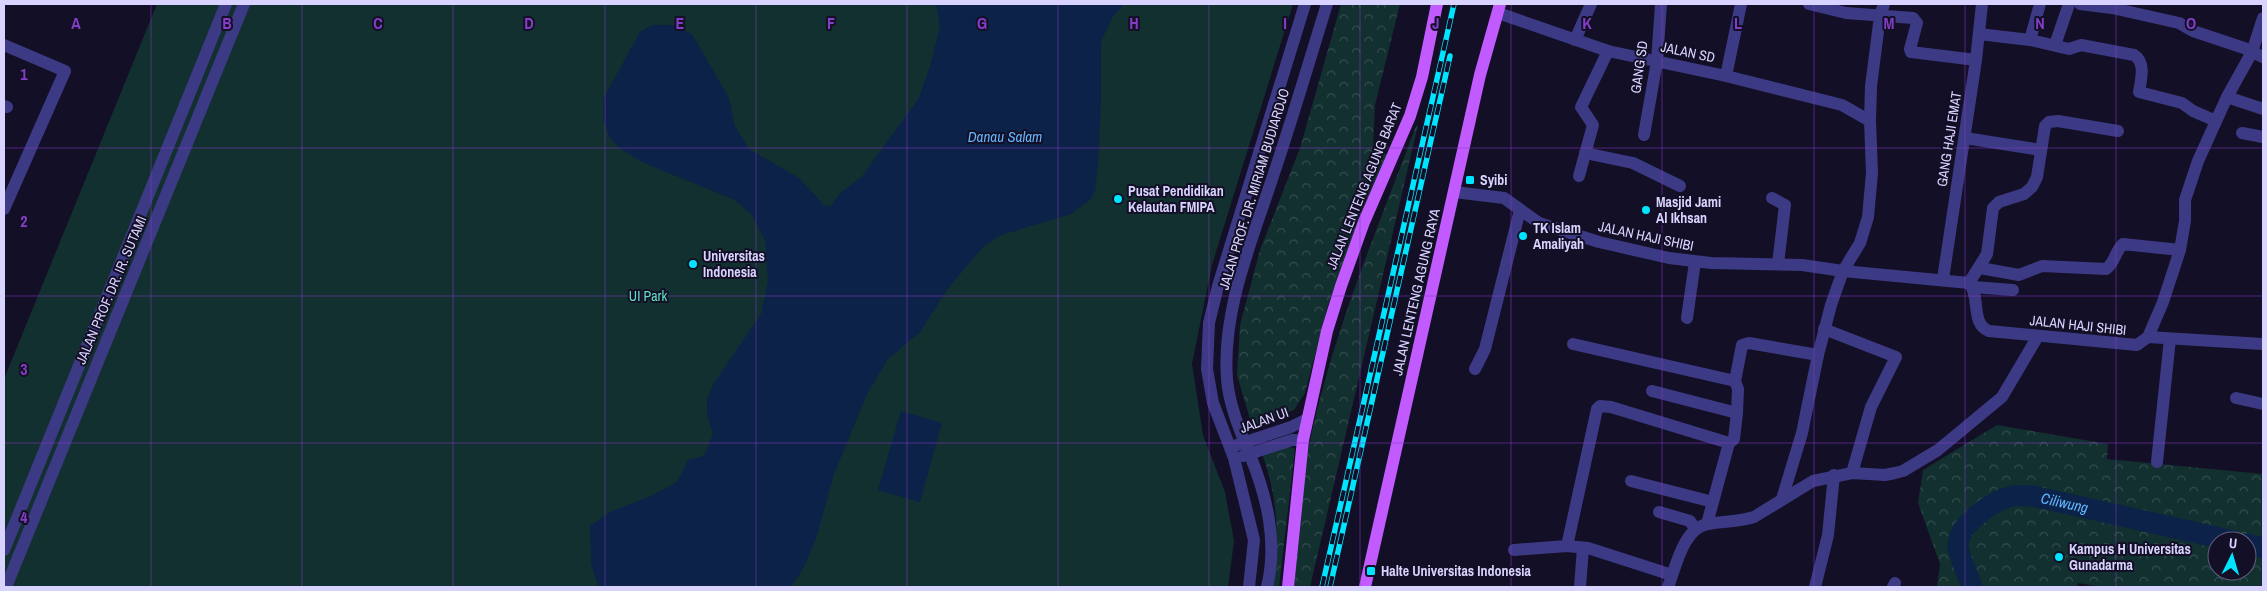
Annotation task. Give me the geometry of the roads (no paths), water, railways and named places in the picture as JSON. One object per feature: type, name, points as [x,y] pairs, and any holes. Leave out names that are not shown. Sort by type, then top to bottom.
[{"type":"main road","name":"JALAN LENTENG AGUNG BARAT","points":[[1288,587],[1303,440],[1327,331],[1364,222],[1397,148],[1422,77],[1437,4]]},
{"type":"main road","name":"JALAN LENTENG AGUNG RAYA","points":[[1365,587],[1480,75],[1499,8]]},
{"type":"street","name":"JALAN PROF. DR. IR. SUTAMI","points":[[4,550],[226,4]]},
{"type":"street","name":"JALAN PROF. DR. IR. SUTAMI","points":[[6,587],[244,4]]},
{"type":"street","name":"JALAN PROF. DR. MIRIAM BUDIARDJO","points":[[1250,587],[1254,540],[1232,453],[1213,403],[1209,386],[1206,349],[1209,323],[1218,286],[1305,4]]},
{"type":"street","name":"JALAN PROF. DR. MIRIAM BUDIARDJO","points":[[1268,587],[1271,572],[1272,538],[1264,495],[1231,400],[1227,379],[1230,326],[1250,245],[1327,4]]},
{"type":"street","points":[[1575,40],[1591,4]]},
{"type":"street","name":"GANG SD","points":[[1644,135],[1657,61],[1661,4]]},
{"type":"street","points":[[1726,76],[1741,4]]},
{"type":"street","points":[[1809,4],[1846,13],[1913,18],[1916,20],[1911,52],[1976,60]]},
{"type":"street","points":[[1782,499],[1802,433],[1824,329],[1843,271],[1860,243],[1868,217],[1872,173],[1871,86],[1880,16],[1884,4]]},
{"type":"street","name":"GANG HAJI EMAT","points":[[1943,279],[1965,138],[1982,4]]},
{"type":"street","points":[[2030,40],[2040,4]]},
{"type":"street","points":[[2055,45],[2069,4]]},
{"type":"street","points":[[2080,4],[2112,6],[2179,23],[2194,31],[2258,54]]},
{"type":"street","name":"JALAN SD","points":[[1499,8],[1575,40],[1608,51],[1726,76],[1842,105],[1870,121]]},
{"type":"street","points":[[2263,21],[2258,54],[2227,97],[2190,181],[2185,200],[2185,221],[2180,250],[2163,302],[2148,337],[2263,344]]},
{"type":"street","points":[[1979,34],[2030,40],[2069,49],[2081,46],[2134,55],[2139,60],[2141,67],[2139,92],[2182,103],[2193,111],[2216,121]]},
{"type":"street","points":[[4,45],[65,71],[5,200]]},
{"type":"street","points":[[1579,176],[1593,125],[1581,107],[1608,51]]},
{"type":"street","points":[[2227,97],[2263,109]]},
{"type":"street","points":[[2013,290],[1971,285],[1987,254],[1993,208],[1999,202],[2024,194],[2032,187],[2037,177],[2045,126],[2049,122],[2058,121],[2118,131]]},
{"type":"street","points":[[2242,133],[2263,137]]},
{"type":"street","points":[[1965,138],[2041,150]]},
{"type":"street","points":[[1585,153],[1633,163],[1680,186]]},
{"type":"street","name":"JALAN HAJI SHIBI","points":[[1454,192],[1504,198],[1539,223],[1599,242],[1662,257],[1695,262],[1778,264],[1943,279],[1971,285],[1979,322],[1984,329],[2128,346],[2137,345],[2148,337]]},
{"type":"street","points":[[1772,198],[1785,205],[1778,264]]},
{"type":"street","points":[[1475,369],[1485,349],[1520,210]]},
{"type":"street","points":[[1980,268],[2019,275],[2025,271],[2042,266],[2106,269],[2110,267],[2114,255],[2124,244],[2180,250]]},
{"type":"street","points":[[1687,318],[1695,262]]},
{"type":"street","points":[[1209,323],[1230,326]]},
{"type":"street","points":[[1824,329],[1896,357],[1871,407],[1852,473]]},
{"type":"street","points":[[1659,512],[1701,526],[1744,520],[1813,480],[1852,473],[1884,475],[1904,471],[1938,450],[1992,407],[2008,391],[2038,336]]},
{"type":"street","points":[[2157,462],[2170,339]]},
{"type":"street","points":[[1573,344],[1735,381]]},
{"type":"street","points":[[1514,550],[1567,546],[1583,548],[1631,561],[1670,581],[1686,543],[1701,526],[1713,502],[1729,443],[1734,439],[1738,389],[1735,381],[1740,348],[1743,344],[1818,355]]},
{"type":"street","points":[[1652,391],[1737,413]]},
{"type":"street","points":[[2236,398],[2263,404]]},
{"type":"street","points":[[1567,546],[1597,410],[1600,406],[1610,407],[1729,443]]},
{"type":"street","name":"JALAN UI","points":[[1247,449],[1307,419]]},
{"type":"street","name":"JALAN UI","points":[[1232,453],[1292,440],[1303,440]]},
{"type":"street","points":[[1815,587],[1828,534],[1834,475]]},
{"type":"street","points":[[1631,481],[1713,502]]},
{"type":"street","points":[[1580,587],[1583,548]]},
{"type":"water","name":"Danau Salam","points":[[936,4],[1124,4],[1112,18],[1101,42],[1098,165],[1095,191],[1090,200],[1071,214],[1001,235],[984,246],[949,287],[920,332],[888,359],[867,394],[834,474],[816,539],[804,567],[791,587],[598,587],[591,563],[590,526],[612,511],[651,496],[677,482],[688,460],[704,456],[713,434],[707,414],[707,399],[714,383],[761,314],[768,281],[765,241],[752,215],[735,200],[644,163],[621,149],[610,138],[603,119],[603,99],[640,32],[652,25],[672,25],[692,34],[729,98],[735,126],[749,149],[799,178],[826,207],[832,205],[842,192],[863,175],[919,98],[931,63],[940,26]]},
{"type":"water","points":[[901,411],[942,423],[920,502],[878,490]]},
{"type":"waterway","name":"Ciliwung","points":[[1972,587],[1958,546],[1964,529],[1978,514],[1996,502],[2013,496],[2033,496],[2207,535]]},
{"type":"waterway","name":"Ciliwung","points":[[2257,546],[2263,548]]},
{"type":"railway","points":[[1322,587],[1454,4]]},
{"type":"railway","points":[[1330,587],[1450,56]]},
{"type":"place","name":"Syibi","points":[[1470,180]]},
{"type":"place","name":"Pusat Pendidikan Kelautan FMIPA","points":[[1118,199]]},
{"type":"place","name":"Masjid Jami Al Ikhsan","points":[[1646,210]]},
{"type":"place","name":"TK Islam Amaliyah","points":[[1523,236]]},
{"type":"place","name":"Universitas Indonesia","points":[[693,264]]},
{"type":"place","name":"Kampus H Universitas Gunadarma","points":[[2059,557]]},
{"type":"place","name":"Halte Universitas Indonesia","points":[[1371,571]]},
{"type":"park label","name":"UI Park","points":[[648,296]]}]
